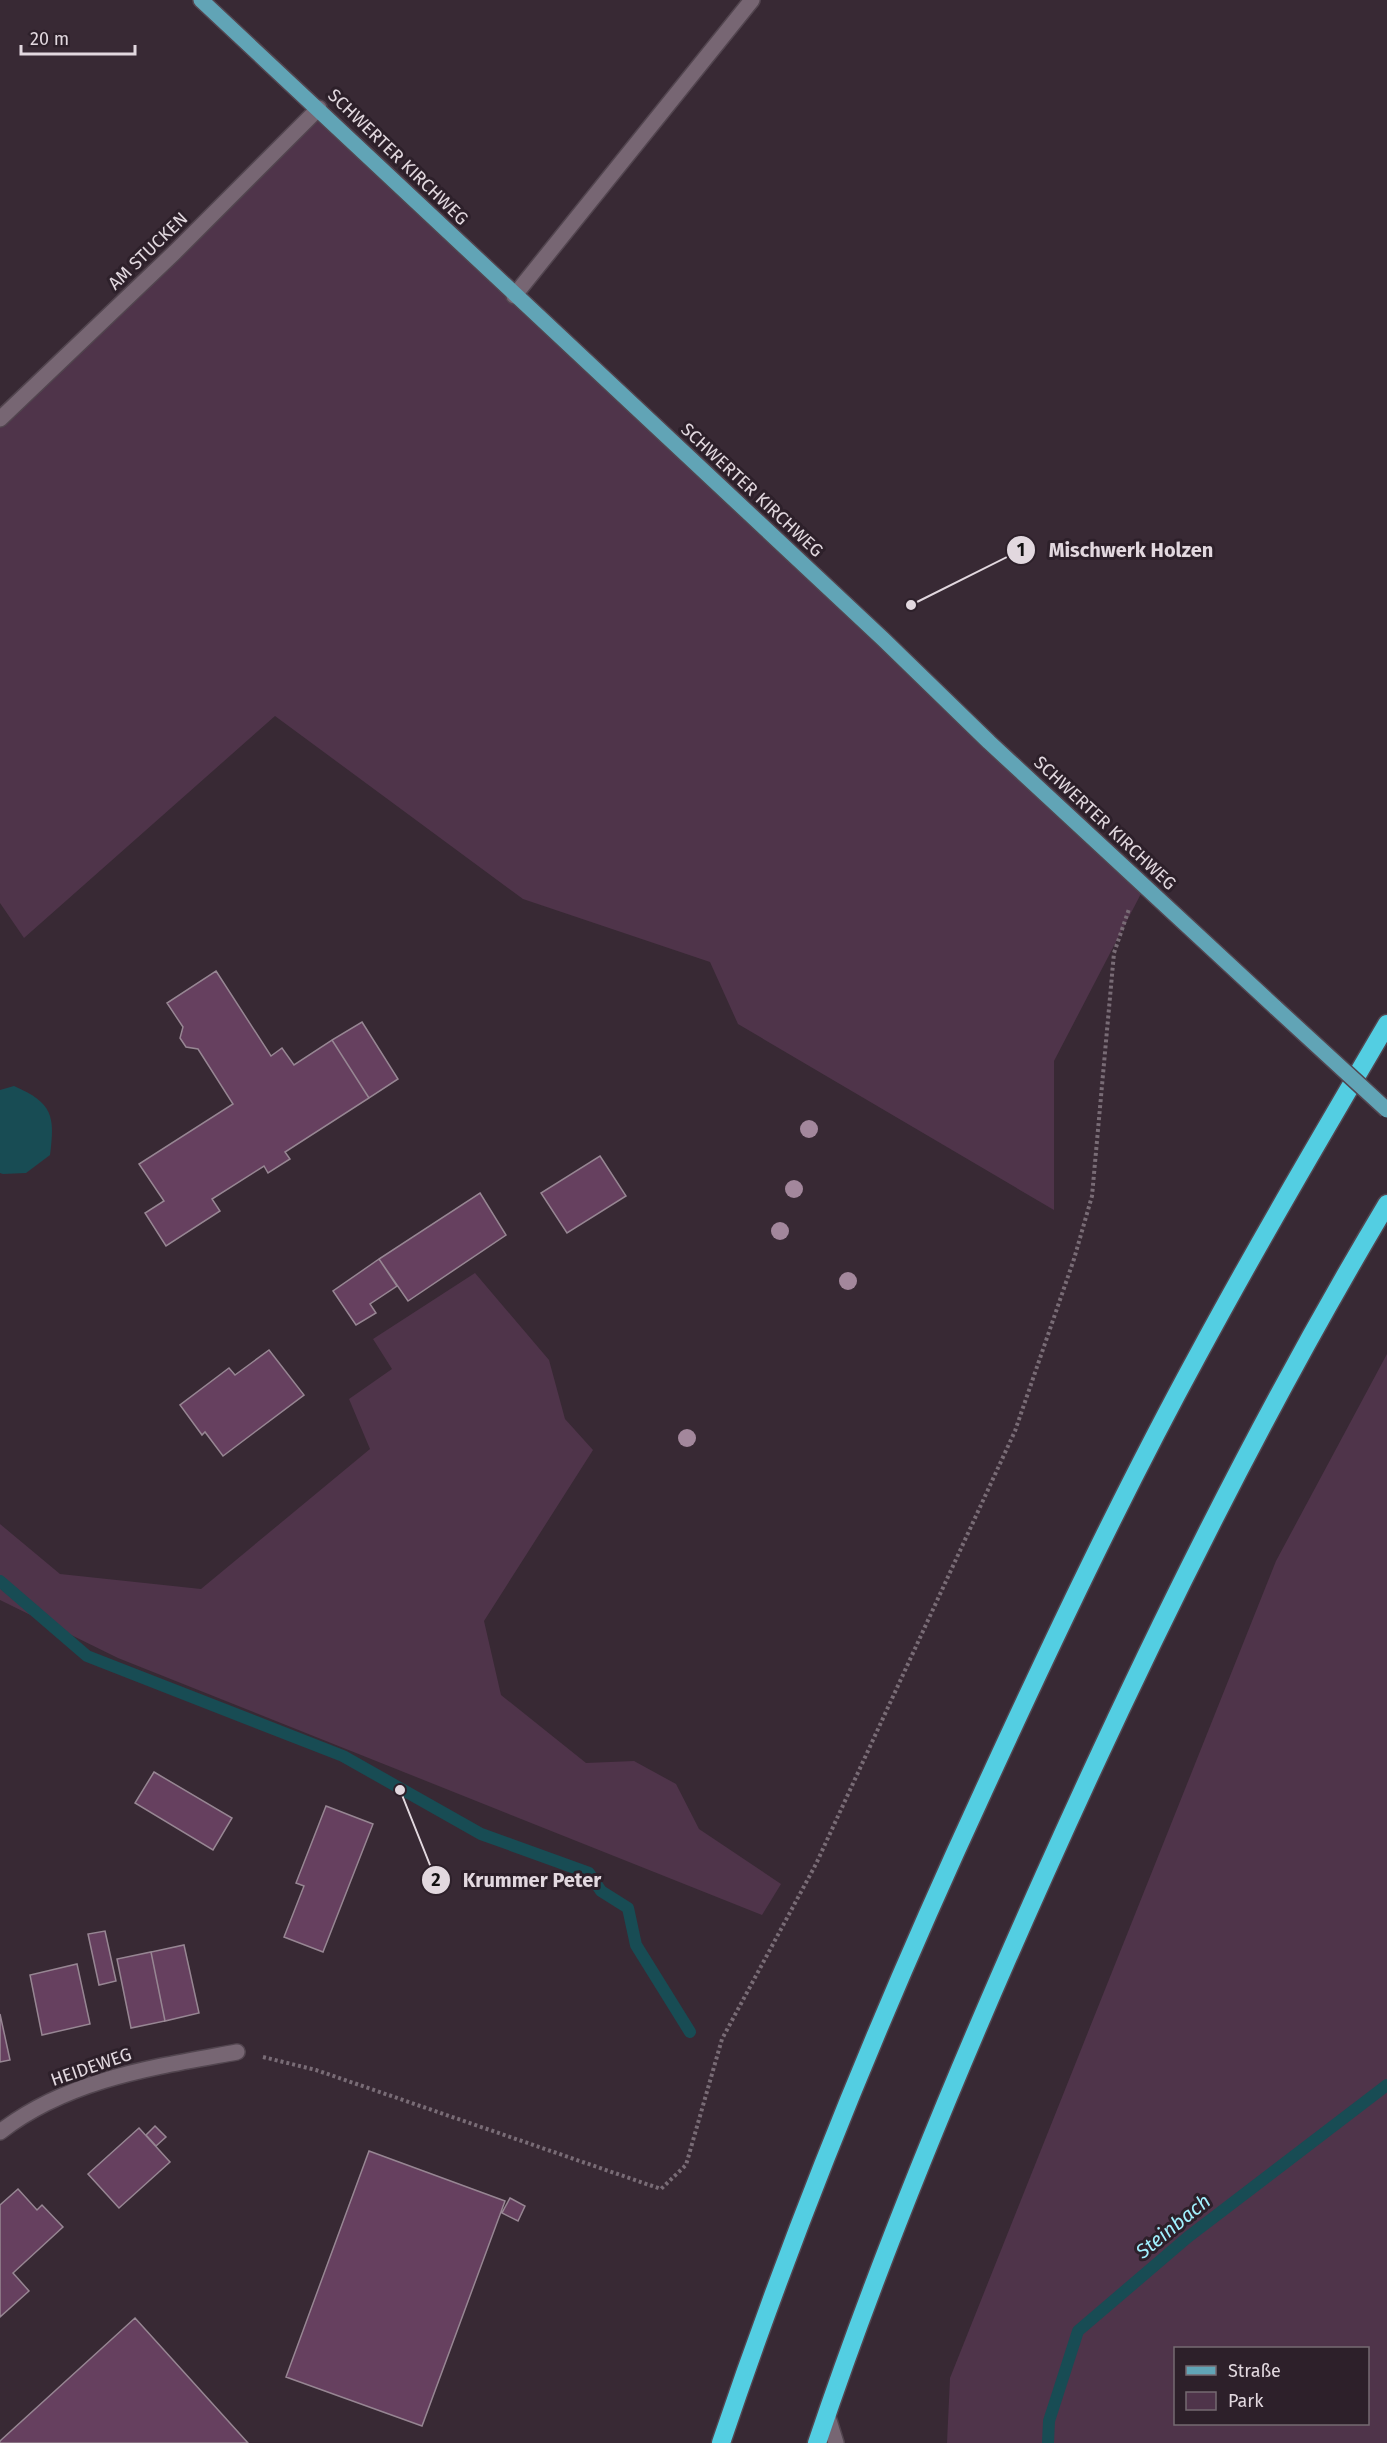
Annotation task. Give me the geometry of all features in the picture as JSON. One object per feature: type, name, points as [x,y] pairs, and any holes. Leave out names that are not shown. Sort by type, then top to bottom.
[{"type":"highway","points":[[721,2443],[819,2176],[904,1967],[1028,1693],[1111,1522],[1198,1355],[1387,1024]]},
{"type":"highway","points":[[817,2443],[905,2204],[1004,1966],[1109,1731],[1190,1564],[1387,1204]]},
{"type":"main road","name":"SCHWERTER KIRCHWEG","points":[[201,0],[319,108],[514,296],[1144,886],[1387,1110]]},
{"type":"street","points":[[514,296],[752,0]]},
{"type":"street","name":"AM STUCKEN","points":[[0,419],[175,252],[319,108]]},
{"type":"street","name":"HEIDEWEG","points":[[0,2132],[20,2116],[70,2093],[125,2073],[237,2052]]},
{"type":"street","points":[[827,2414],[836,2443]]},
{"type":"path","points":[[237,2052],[315,2070],[662,2189],[686,2165],[722,2039],[816,1864],[1015,1431],[1074,1259],[1092,1196],[1114,953],[1127,913],[1144,886]]},
{"type":"green space","points":[[319,108],[1145,886],[1054,1061],[1054,1210],[738,1024],[710,962],[523,899],[275,716],[24,938],[0,903],[0,419]]},
{"type":"green space","points":[[475,1273],[549,1360],[565,1419],[593,1450],[484,1621],[501,1695],[586,1763],[634,1761],[676,1784],[699,1829],[781,1884],[762,1915],[118,1658],[0,1600],[0,1524],[60,1574],[201,1589],[370,1449],[349,1399],[392,1369],[373,1339]]},
{"type":"green space","points":[[1387,1354],[1387,2443],[947,2443],[950,2378],[1276,1561]]},
{"type":"water","points":[[14,1086],[37,1098],[48,1112],[52,1130],[50,1155],[26,1173],[3,1174],[0,1173],[0,1090]]},
{"type":"building","points":[[216,971],[271,1056],[282,1048],[294,1065],[332,1040],[369,1098],[285,1152],[290,1159],[268,1173],[264,1166],[212,1199],[220,1211],[166,1246],[145,1213],[164,1201],[139,1164],[233,1104],[198,1049],[186,1047],[180,1038],[183,1027],[167,1003]]},
{"type":"building","points":[[362,1022],[398,1079],[369,1098],[332,1040]]},
{"type":"building","points":[[600,1156],[626,1196],[567,1233],[541,1193]]},
{"type":"building","points":[[480,1193],[506,1235],[408,1301],[379,1259]]},
{"type":"building","points":[[379,1259],[397,1286],[370,1304],[376,1313],[356,1325],[333,1291]]},
{"type":"building","points":[[269,1350],[304,1395],[223,1456],[205,1432],[202,1435],[180,1405],[229,1368],[235,1375]]},
{"type":"building","points":[[154,1772],[232,1818],[213,1850],[135,1803]]},
{"type":"building","points":[[326,1806],[373,1824],[323,1952],[284,1937],[304,1886],[296,1883]]},
{"type":"building","points":[[105,1931],[116,1981],[99,1985],[88,1934]]},
{"type":"building","points":[[184,1945],[199,2013],[165,2021],[151,1952]]},
{"type":"building","points":[[151,1952],[165,2021],[131,2028],[117,1959]]},
{"type":"building","points":[[77,1964],[90,2024],[42,2035],[30,1975]]},
{"type":"building","points":[[0,2014],[10,2060],[0,2062]]},
{"type":"building","points":[[155,2126],[166,2137],[156,2146],[146,2135]]},
{"type":"building","points":[[139,2128],[170,2162],[119,2208],[88,2174]]},
{"type":"building","points":[[369,2151],[505,2201],[422,2426],[286,2377]]},
{"type":"building","points":[[18,2189],[37,2210],[42,2205],[63,2227],[13,2273],[29,2291],[0,2317],[0,2205]]},
{"type":"building","points":[[510,2198],[525,2206],[518,2221],[502,2213]]},
{"type":"building","points":[[135,2318],[248,2443],[0,2443],[0,2441]]},
{"type":"waterway","points":[[0,1581],[87,1656],[343,1756],[481,1834],[589,1873],[601,1891],[628,1908],[636,1945],[690,2032]]},
{"type":"waterway","name":"Steinbach","points":[[1048,2443],[1049,2421],[1078,2331],[1188,2237],[1387,2085]]},
{"type":"place","name":"Mischwerk Holzen","points":[[911,605]]},
{"type":"place","name":"Krummer Peter","points":[[400,1790]]}]
